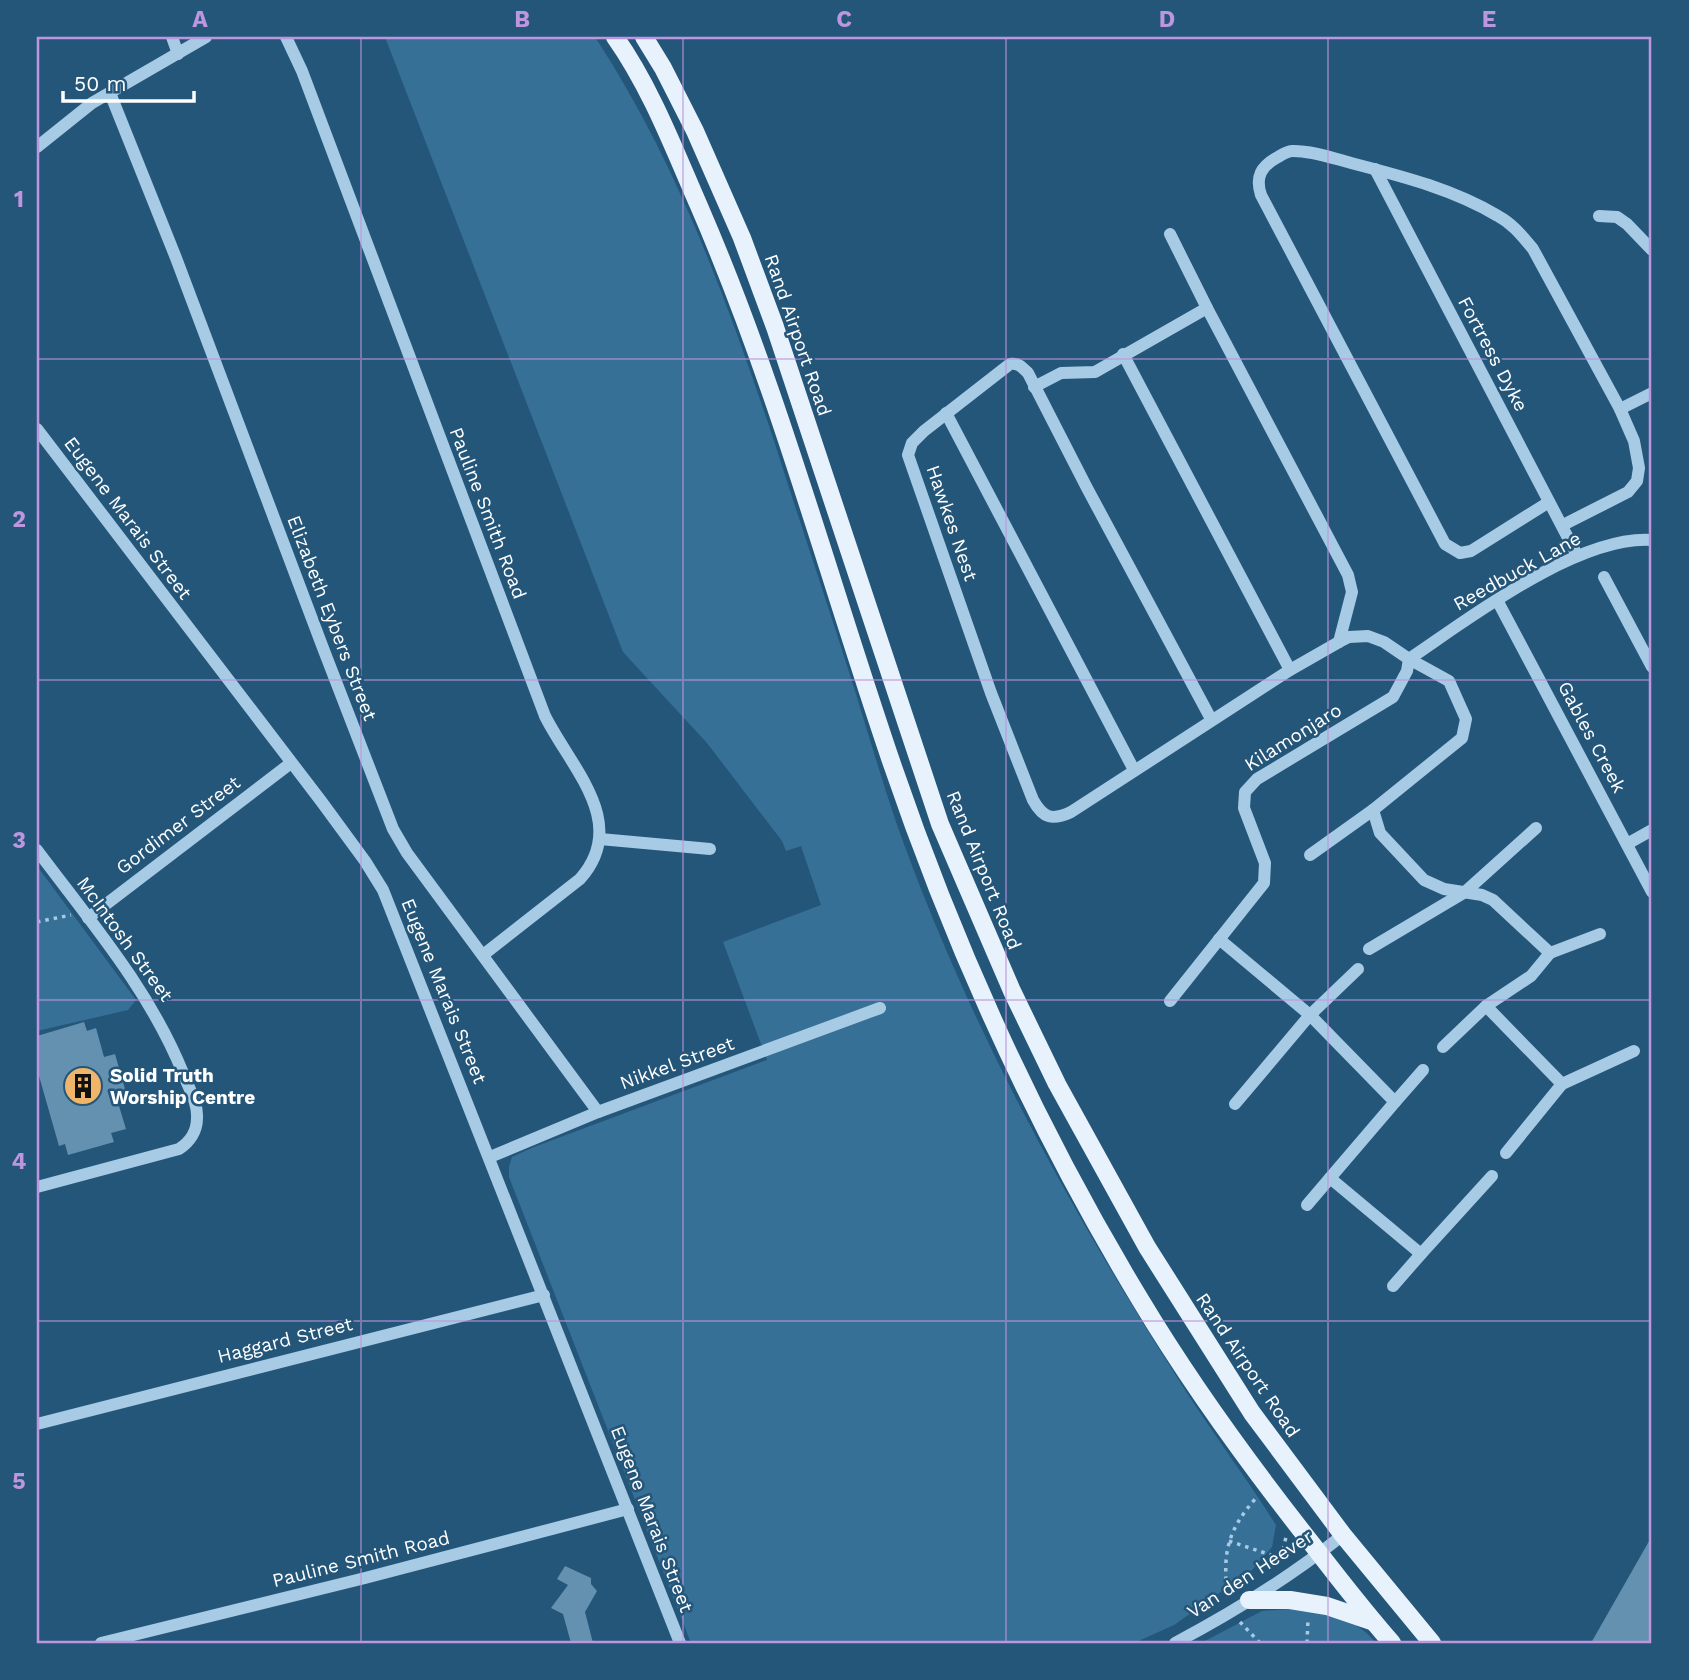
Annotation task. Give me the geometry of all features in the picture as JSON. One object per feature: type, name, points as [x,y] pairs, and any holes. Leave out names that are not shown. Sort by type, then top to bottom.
[{"type":"main road","points":[[615,37],[656,108],[732,283],[764,371],[892,762],[947,913],[981,996],[1040,1117],[1140,1300],[1203,1398],[1320,1554],[1392,1643]]},
{"type":"main road","name":"Rand Airport Road","points":[[644,37],[695,131],[741,238],[779,340],[940,824],[1012,991],[1069,1107],[1147,1247],[1252,1413],[1343,1535],[1432,1643]]},
{"type":"main road","points":[[1249,1600],[1290,1600],[1327,1606],[1374,1622]]},
{"type":"street","points":[[172,37],[178,54]]},
{"type":"street","points":[[37,147],[74,116],[206,37]]},
{"type":"street","name":"Pauline Smith Road","points":[[286,37],[302,71],[545,716],[594,801],[600,818],[600,839]]},
{"type":"street","name":"Elizabeth Eybers Street","points":[[110,93],[176,258],[384,810],[407,853],[598,1112]]},
{"type":"street","points":[[1549,502],[1471,551],[1460,553],[1445,544],[1261,195],[1257,183],[1260,173],[1268,163],[1289,151],[1307,152],[1440,188],[1498,216],[1517,230],[1533,249],[1620,410],[1634,442],[1639,468],[1637,481],[1628,492],[1563,524]]},
{"type":"street","name":"Fortress Dyke","points":[[1375,169],[1577,555]]},
{"type":"street","points":[[1599,216],[1617,217],[1628,224],[1652,250]]},
{"type":"street","points":[[1170,234],[1348,575],[1352,592],[1339,642]]},
{"type":"street","points":[[1034,387],[1061,373],[1095,372],[1207,307]]},
{"type":"street","points":[[1123,354],[1290,670]]},
{"type":"street","name":"Hawkes Nest","points":[[1211,719],[1034,387],[1022,366],[1010,364],[912,443],[908,455],[991,693],[1040,812],[1051,817],[1061,817],[1211,719],[1290,670],[1349,638],[1368,636],[1384,642],[1449,681],[1466,719],[1462,738],[1373,810],[1310,855]]},
{"type":"street","points":[[1620,410],[1652,393]]},
{"type":"street","points":[[946,413],[1134,770]]},
{"type":"street","name":"Eugene Marais Street","points":[[37,429],[365,861],[383,890],[680,1643]]},
{"type":"street","name":"Reedbuck Lane","points":[[1409,659],[1497,600],[1577,555],[1635,539],[1652,540]]},
{"type":"street","points":[[1604,577],[1652,667]]},
{"type":"street","name":"Gables Creek","points":[[1497,600],[1652,892]]},
{"type":"street","name":"Kilamonjaro","points":[[1170,1001],[1264,883],[1265,863],[1244,808],[1245,792],[1257,779],[1393,697],[1407,671],[1409,659]]},
{"type":"street","name":"Gordimer Street","points":[[86,916],[291,763]]},
{"type":"street","points":[[1373,810],[1380,833],[1424,880],[1444,889],[1482,894],[1493,900],[1549,953]]},
{"type":"street","points":[[1369,949],[1465,892],[1536,828]]},
{"type":"street","points":[[1627,844],[1652,830]]},
{"type":"street","points":[[483,955],[580,879],[596,857],[600,839],[710,849]]},
{"type":"street","name":"McIntosh Street","points":[[37,850],[143,992],[157,1016],[194,1099],[197,1122],[188,1142],[179,1149],[37,1187]]},
{"type":"street","points":[[1443,1047],[1486,1006],[1531,976],[1549,953],[1600,933]]},
{"type":"street","points":[[1219,939],[1310,1015],[1395,1102]]},
{"type":"street","points":[[1235,1104],[1310,1015],[1358,969]]},
{"type":"street","points":[[1486,1006],[1562,1084]]},
{"type":"street","name":"Nikkel Street","points":[[490,1157],[598,1112],[880,1008]]},
{"type":"street","points":[[1506,1153],[1562,1084],[1634,1051]]},
{"type":"street","points":[[1307,1205],[1423,1070]]},
{"type":"street","points":[[1393,1286],[1492,1176]]},
{"type":"street","points":[[1329,1178],[1421,1254]]},
{"type":"street","name":"Haggard Street","points":[[37,1424],[544,1294]]},
{"type":"street","name":"Pauline Smith Road","points":[[102,1643],[628,1509]]},
{"type":"street","name":"Van den Heever","points":[[1175,1643],[1249,1600],[1320,1554],[1343,1535]]},
{"type":"path","points":[[37,922],[86,916]]},
{"type":"path","points":[[1260,1643],[1231,1611],[1225,1573],[1232,1530],[1267,1485]]},
{"type":"path","points":[[1274,1569],[1286,1540],[1281,1503]]},
{"type":"path","points":[[1229,1541],[1280,1558]]},
{"type":"path","points":[[1307,1643],[1308,1603]]},
{"type":"shaded area","points":[[385,37],[595,37],[651,134],[676,184],[739,338],[896,822],[953,966],[1020,1106],[1094,1242],[1187,1393],[1276,1525],[1272,1547],[1252,1570],[1174,1625],[1134,1643],[691,1643],[509,1177],[509,1167],[512,1157],[534,1147],[767,1060],[723,942],[821,905],[801,846],[786,851],[782,841],[707,743],[623,652]]},
{"type":"shaded area","points":[[37,866],[136,1000],[128,1010],[37,1031]]},
{"type":"shaded area","points":[[1289,1609],[1337,1616],[1357,1626],[1376,1643],[1201,1643],[1262,1611]]},
{"type":"building","name":"Solid Truth Worship Centre","points":[[84,1022],[87,1031],[96,1028],[104,1057],[115,1054],[129,1103],[119,1106],[126,1129],[111,1133],[114,1142],[68,1155],[65,1144],[59,1146],[37,1069],[37,1036]]},
{"type":"building","points":[[1652,1536],[1652,1643],[1591,1643]]},
{"type":"building","points":[[565,1566],[591,1578],[591,1584],[597,1591],[585,1612],[593,1643],[571,1643],[563,1614],[551,1608],[568,1585],[557,1579]]},
{"type":"place","name":"Solid Truth Worship Centre","points":[[83,1086]]}]
